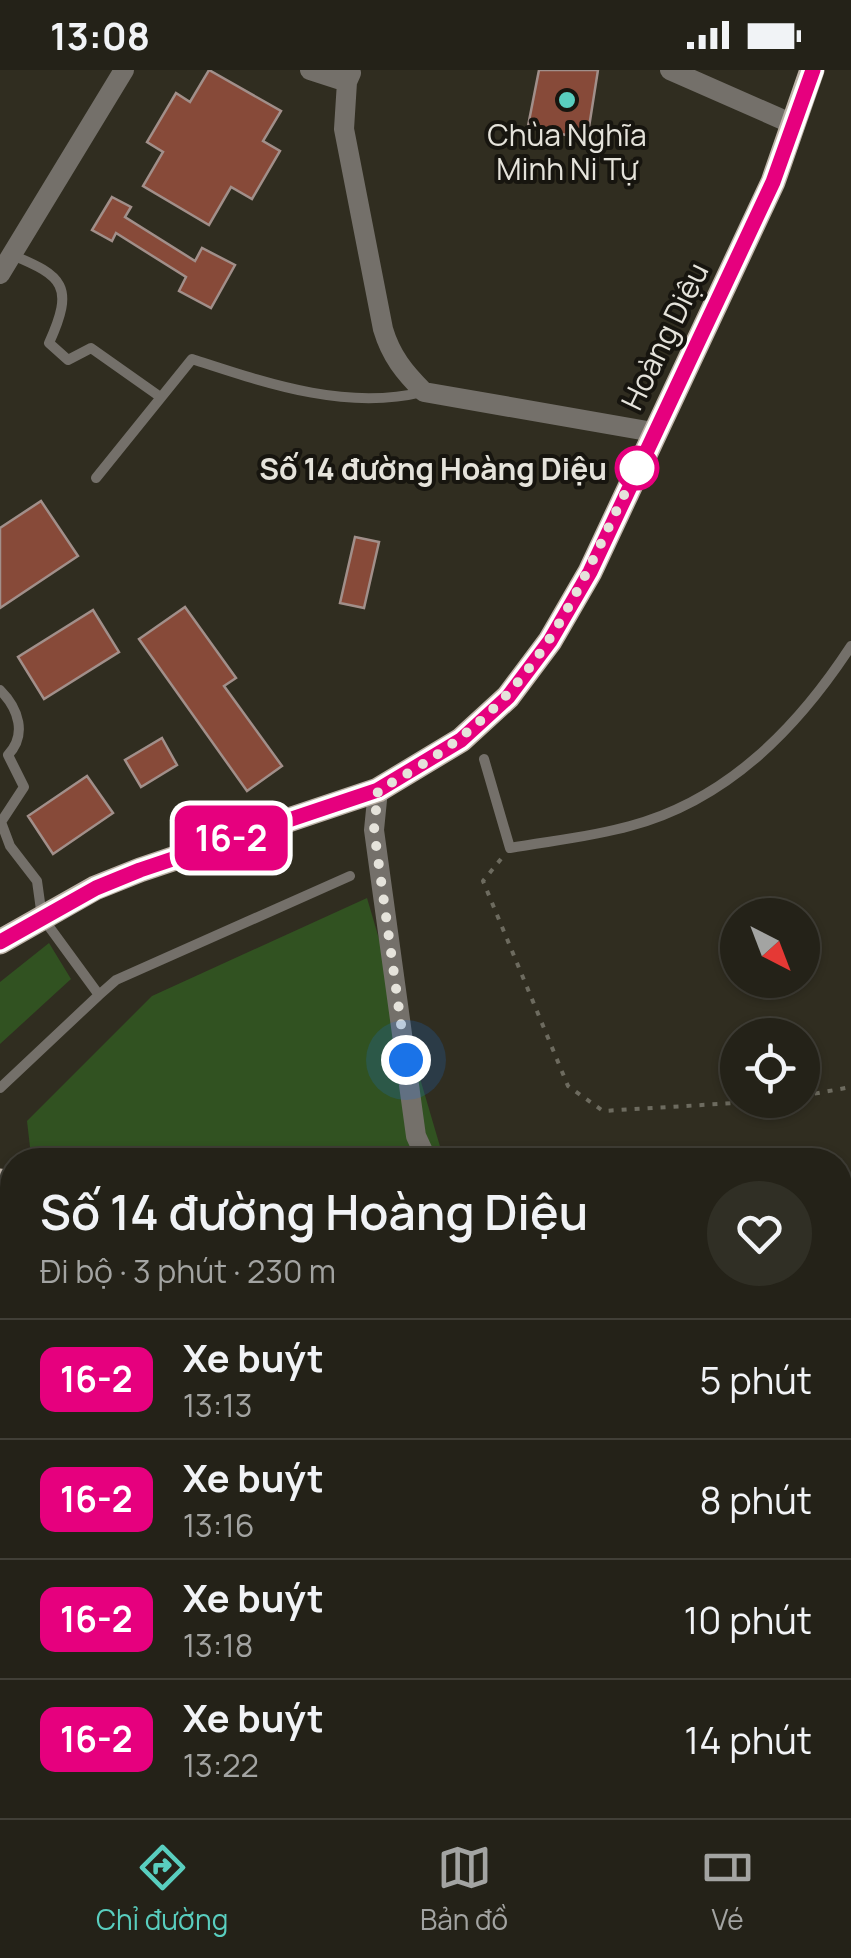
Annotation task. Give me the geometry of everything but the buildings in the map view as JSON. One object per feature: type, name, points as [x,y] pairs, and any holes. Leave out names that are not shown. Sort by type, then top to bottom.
[{"type":"main road","name":"Hoàng Diệu","points":[[0,942],[42,917],[140,870],[378,790],[461,740],[508,697],[550,641],[590,572],[746,242],[796,125],[812,70]]},
{"type":"street","points":[[0,274],[124,70]]},
{"type":"street","points":[[310,70],[349,76],[344,129],[383,329],[391,353],[424,392],[653,432]]},
{"type":"street","points":[[670,70],[796,125]]},
{"type":"street","points":[[378,790],[376,849],[416,1136],[422,1148]]},
{"type":"lane","points":[[12,255],[53,272],[58,280],[59,321],[49,343],[58,352],[68,360],[91,348],[158,396]]},
{"type":"lane","points":[[96,478],[158,396],[192,359],[268,384],[374,401],[424,392]]},
{"type":"lane","points":[[484,759],[510,848],[632,826],[727,781],[769,749],[805,711],[851,646]]},
{"type":"lane","points":[[0,690],[20,724],[18,744],[8,755],[24,787],[1,822],[10,846],[36,880],[42,917],[99,995]]},
{"type":"lane","points":[[0,1088],[116,980],[350,876]]},
{"type":"path","points":[[510,848],[483,881],[568,1086],[602,1111],[720,1104]]},
{"type":"path","points":[[820,1093],[851,1087]]},
{"type":"green space","points":[[367,898],[440,1148],[30,1147],[27,1121],[152,996]]},
{"type":"green space","points":[[49,943],[71,979],[0,1044],[0,982]]},
{"type":"bus line","name":"16-2","points":[[0,942],[96,888],[140,870],[378,790],[461,740],[508,697],[550,641],[590,572],[773,182],[813,70]]},
{"type":"place","name":"Chùa Nghĩa Minh Ni Tự","points":[[567,100]]},
{"type":"place","name":"Số 14 đường Hoàng Diệu","points":[[637,468]]},
{"type":"route","points":[[406,1060],[374,830],[378,790],[461,740],[508,697],[550,641],[590,572],[637,468]]}]
